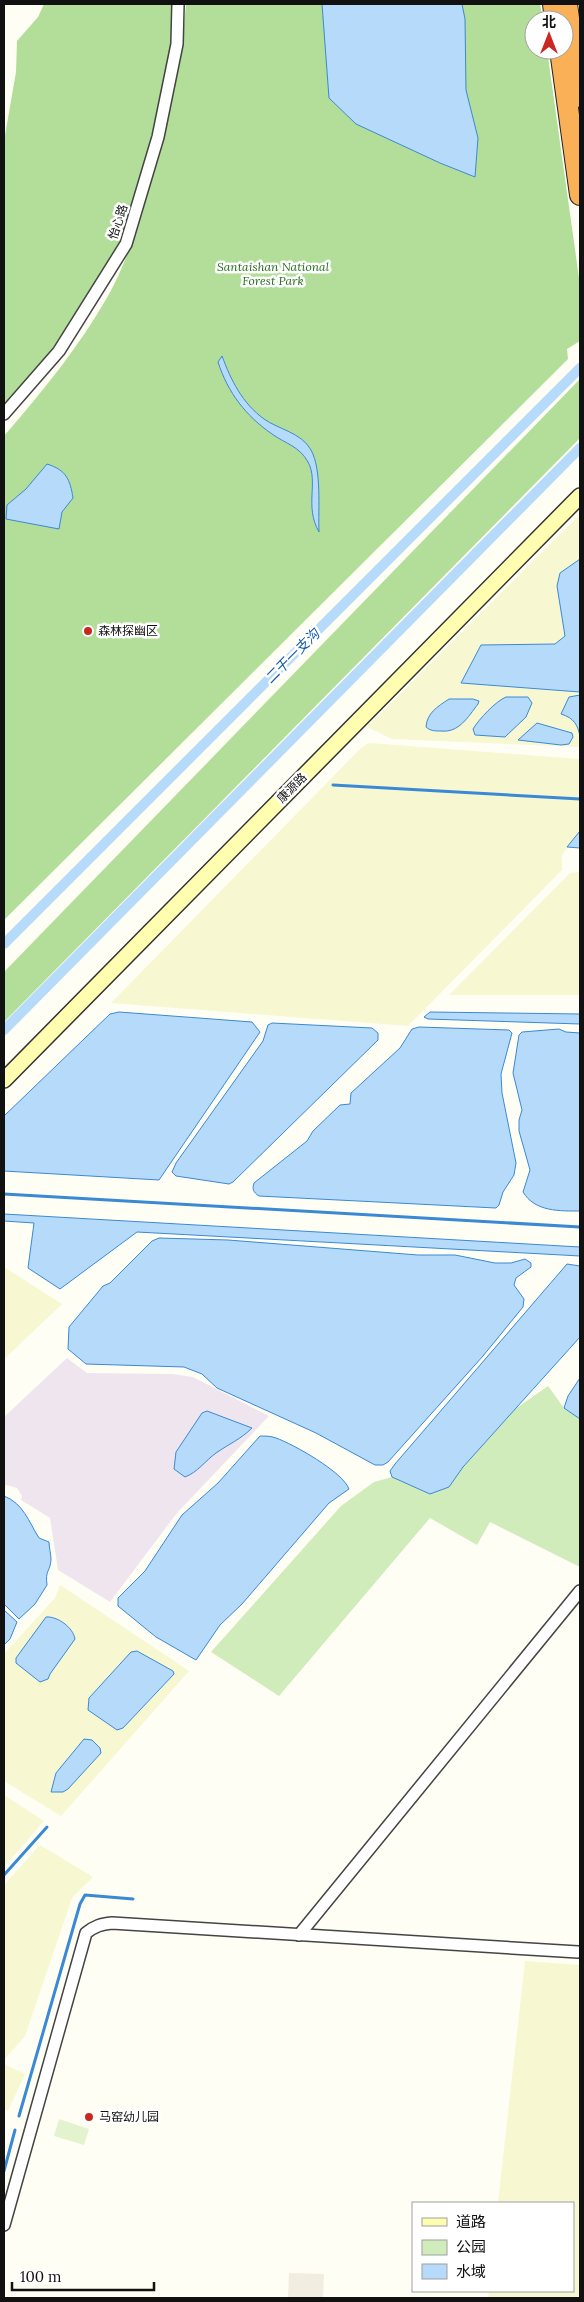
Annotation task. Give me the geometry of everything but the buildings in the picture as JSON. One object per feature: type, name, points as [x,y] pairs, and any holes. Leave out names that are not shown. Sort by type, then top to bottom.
[{"type":"highway","points":[[567,4],[580,97]]},
{"type":"highway","points":[[561,60],[580,195]]},
{"type":"street","name":"怡心路","points":[[4,414],[59,350],[126,244],[162,118],[178,44],[178,4]]},
{"type":"street","name":"康源路","points":[[4,1080],[580,496]]},
{"type":"street","points":[[299,1935],[580,1591]]},
{"type":"street","points":[[4,2225],[86,1933],[101,1924],[112,1923],[578,1952]]},
{"type":"shaded area","points":[[67,1358],[87,1373],[173,1374],[193,1377],[269,1416],[177,1513],[110,1602],[58,1570],[50,1518],[21,1500],[22,1496],[17,1488],[6,1485],[4,1490],[4,1417]]},
{"type":"shaded area","points":[[289,2273],[324,2274],[323,2298],[288,2298]]},
{"type":"green space","points":[[44,4],[173,4],[172,42],[146,161],[119,245],[53,350],[4,406],[4,141],[16,72],[17,41],[38,17]]},
{"type":"green space","name":"Santaishan National Forest Park","points":[[186,4],[540,4],[541,10],[524,10],[524,60],[548,60],[580,285],[580,341],[567,349],[568,359],[4,920],[4,436],[46,386],[72,351],[97,315],[115,282],[142,211],[168,116],[184,27]]},
{"type":"green space","points":[[580,379],[580,438],[4,1022],[4,972]]},
{"type":"green space","points":[[580,514],[580,747],[392,739],[367,727]]},
{"type":"green space","points":[[369,743],[580,759],[580,831],[562,855],[562,870],[408,1026],[111,1003],[361,748]]},
{"type":"green space","points":[[580,872],[580,995],[449,995],[570,873]]},
{"type":"green space","points":[[4,1267],[62,1304],[4,1359]]},
{"type":"green space","points":[[548,1386],[564,1408],[580,1419],[580,1567],[490,1522],[477,1545],[430,1518],[279,1696],[211,1652],[341,1506],[374,1482],[392,1477],[430,1494],[449,1487],[463,1467],[515,1409]]},
{"type":"green space","points":[[60,1585],[189,1671],[61,1816],[4,1781],[4,1654],[55,1598]]},
{"type":"green space","points":[[4,1795],[44,1821],[4,1867]]},
{"type":"green space","points":[[40,1845],[93,1877],[72,1898],[25,2036],[4,2060],[4,1885]]},
{"type":"green space","points":[[525,1961],[580,1965],[580,2298],[488,2298],[489,2292],[574,2292],[574,2202],[498,2202]]},
{"type":"green space","points":[[4,2064],[25,2074],[8,2111],[4,2109]]},
{"type":"green space","points":[[59,2119],[89,2129],[84,2145],[54,2136]]},
{"type":"water","points":[[322,4],[462,4],[465,19],[466,90],[478,138],[475,177],[356,124],[329,98]]},
{"type":"water","points":[[222,356],[233,382],[249,406],[270,423],[302,439],[311,450],[318,478],[319,532],[312,513],[312,478],[308,462],[301,452],[254,420],[239,403],[227,384],[218,362]]},
{"type":"water","points":[[47,464],[63,472],[72,491],[73,498],[62,512],[59,529],[6,519],[7,505],[26,489]]},
{"type":"water","points":[[580,559],[580,692],[461,683],[481,645],[555,644],[565,636],[557,586],[560,573]]},
{"type":"water","points":[[580,695],[580,737],[575,722],[561,714],[569,697]]},
{"type":"water","points":[[506,697],[528,697],[532,703],[526,717],[505,737],[475,735],[473,729],[479,720],[493,706]]},
{"type":"water","points":[[449,699],[473,699],[479,701],[467,719],[458,727],[447,731],[437,731],[426,727],[431,714]]},
{"type":"water","points":[[537,723],[572,733],[573,737],[569,744],[561,745],[518,740]]},
{"type":"water","points":[[580,831],[580,848],[567,847]]},
{"type":"water","points":[[119,1012],[252,1022],[260,1032],[159,1180],[4,1171],[4,1116],[110,1014]]},
{"type":"water","points":[[430,1012],[580,1014],[580,1024],[428,1019],[424,1017]]},
{"type":"water","points":[[272,1023],[372,1028],[378,1033],[378,1040],[233,1182],[229,1184],[176,1176],[172,1172],[176,1163],[263,1041],[268,1025]]},
{"type":"water","points":[[419,1027],[509,1030],[512,1033],[501,1074],[502,1093],[516,1163],[514,1175],[503,1192],[499,1205],[496,1208],[259,1196],[255,1193],[253,1189],[254,1183],[307,1141],[313,1131],[340,1105],[350,1104],[351,1093],[400,1048],[412,1029]]},
{"type":"water","points":[[559,1029],[566,1032],[580,1033],[580,1211],[541,1207],[528,1199],[523,1192],[530,1170],[519,1131],[519,1120],[522,1110],[513,1073],[519,1035],[522,1032]]},
{"type":"water","points":[[4,1214],[580,1247],[580,1256],[137,1232],[60,1289],[28,1268],[34,1223],[4,1221]]},
{"type":"water","points":[[159,1238],[228,1240],[418,1255],[455,1255],[495,1263],[511,1263],[525,1259],[531,1263],[531,1267],[516,1278],[514,1285],[524,1299],[523,1307],[483,1356],[388,1462],[383,1465],[375,1465],[316,1433],[217,1388],[202,1374],[184,1367],[86,1364],[68,1349],[69,1327],[103,1286],[110,1283],[152,1241]]},
{"type":"water","points":[[567,1264],[580,1266],[580,1337],[463,1467],[449,1487],[430,1494],[392,1477],[390,1471],[395,1464]]},
{"type":"water","points":[[580,1378],[580,1419],[564,1408],[568,1396]]},
{"type":"water","points":[[207,1411],[252,1428],[185,1477],[174,1469],[176,1452],[202,1413]]},
{"type":"water","points":[[260,1436],[276,1438],[305,1452],[328,1467],[345,1482],[349,1489],[329,1503],[242,1604],[220,1625],[196,1660],[156,1637],[118,1606],[118,1598],[145,1571],[182,1515],[218,1483]]},
{"type":"water","points":[[4,1496],[11,1499],[21,1508],[39,1538],[49,1542],[51,1555],[47,1585],[35,1604],[19,1619],[4,1604]]},
{"type":"water","points":[[4,1610],[17,1622],[10,1639],[4,1645]]},
{"type":"water","points":[[46,1617],[55,1618],[64,1623],[71,1630],[75,1639],[48,1679],[40,1682],[16,1663],[16,1658]]},
{"type":"water","points":[[137,1651],[173,1671],[174,1674],[123,1728],[117,1730],[88,1710],[89,1698],[131,1652]]},
{"type":"water","points":[[84,1739],[92,1740],[100,1748],[101,1753],[68,1789],[63,1792],[51,1792],[56,1773]]},
{"type":"waterway","name":"二干一支沟","points":[[4,944],[580,368]]},
{"type":"waterway","points":[[4,1030],[580,448]]},
{"type":"waterway","points":[[333,785],[580,799]]},
{"type":"waterway","points":[[4,1194],[580,1227]]},
{"type":"waterway","points":[[4,1875],[47,1827]]},
{"type":"waterway","points":[[19,2116],[80,1904],[85,1895],[133,1899]]},
{"type":"waterway","points":[[4,2171],[15,2130]]},
{"type":"place","name":"森林探幽区","points":[[88,631]]},
{"type":"place","name":"马窑幼儿园","points":[[89,2117]]}]
